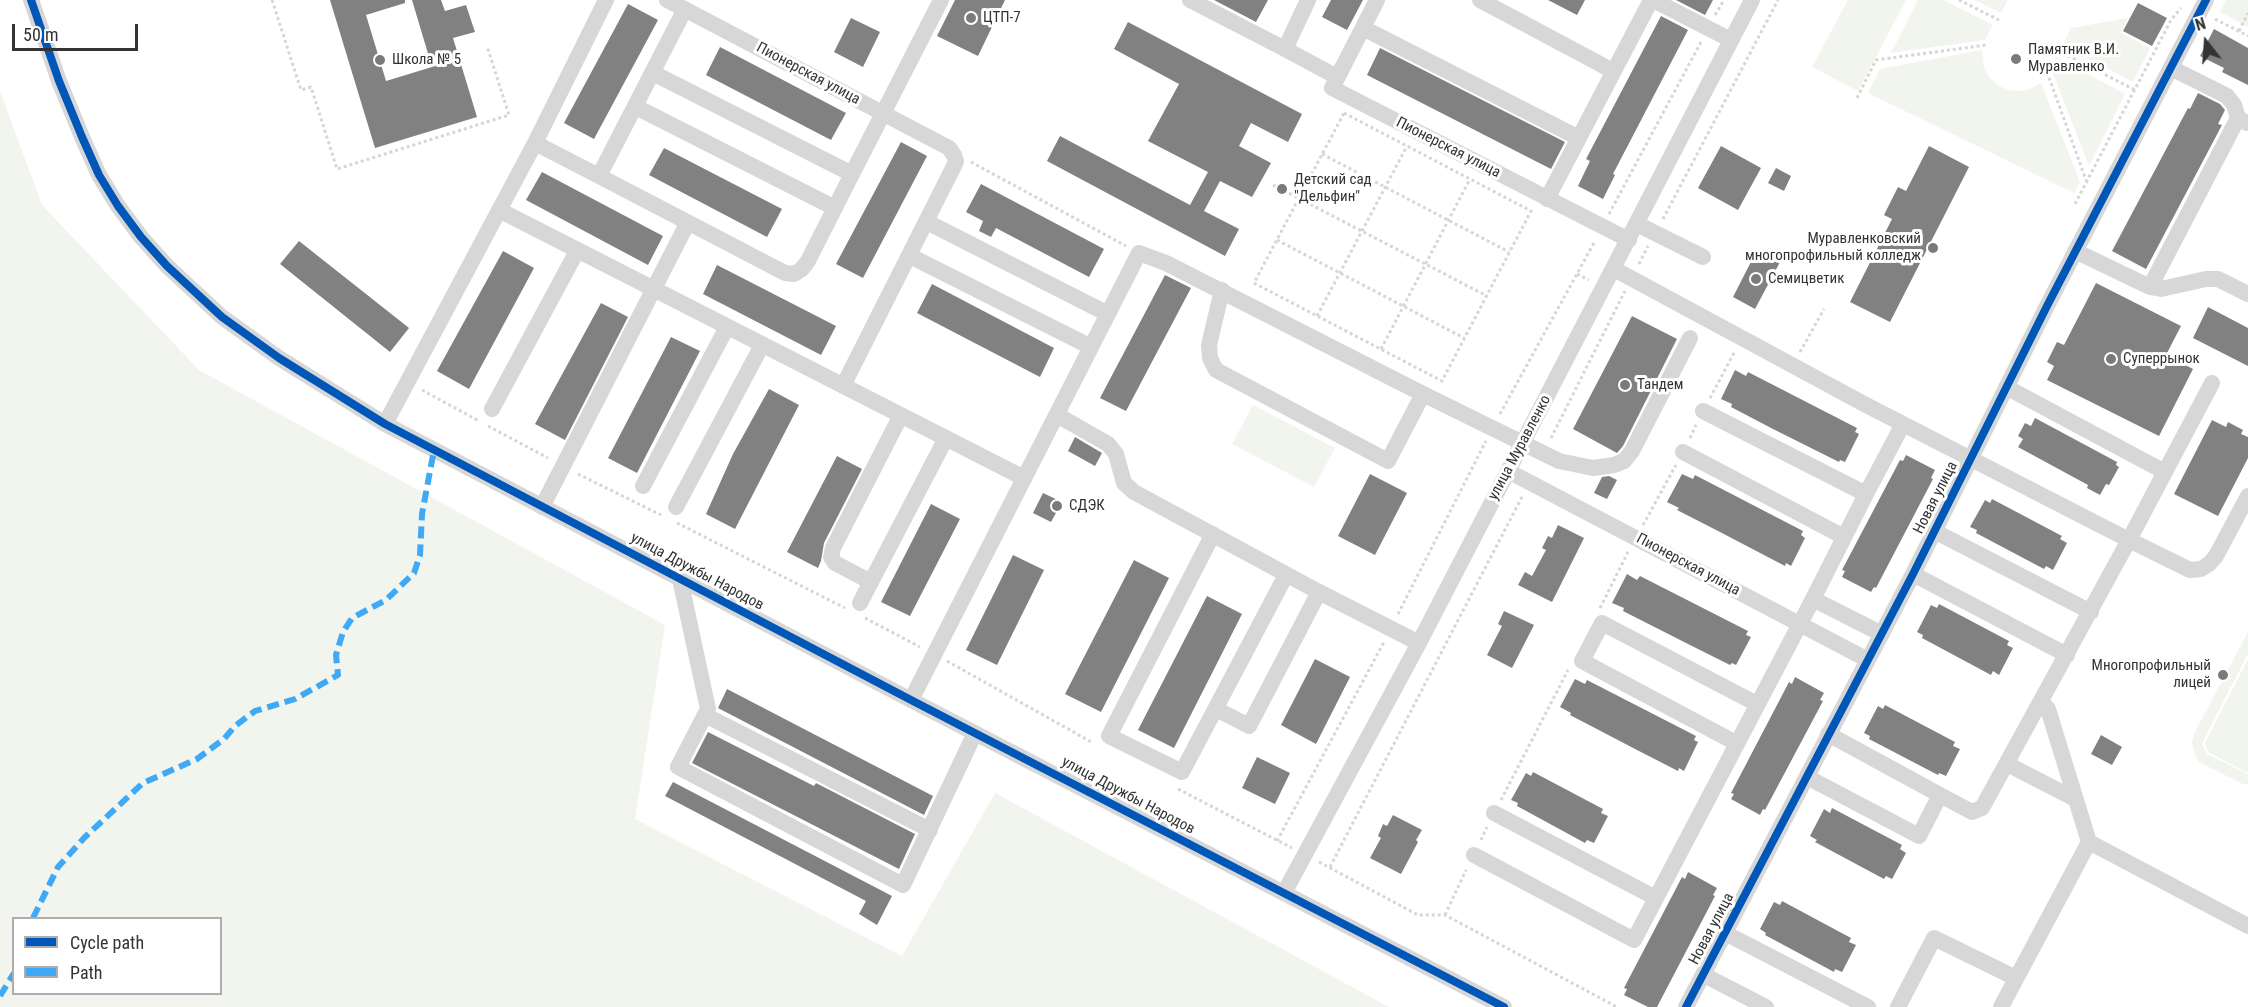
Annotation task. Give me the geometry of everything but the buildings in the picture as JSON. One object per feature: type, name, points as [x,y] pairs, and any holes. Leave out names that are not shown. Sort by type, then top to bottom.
[{"type":"street","name":"улица Дружбы Народов","points":[[31,0],[59,81],[99,175],[118,206],[167,266],[222,317],[279,358],[385,424],[1504,1007]]},
{"type":"street","points":[[385,424],[409,383],[535,142],[606,0]]},
{"type":"street","name":"Пионерская улица","points":[[667,0],[950,148]]},
{"type":"street","points":[[535,142],[687,224],[785,273],[794,274],[807,261],[941,0]]},
{"type":"street","points":[[1190,0],[1337,77],[1377,0]]},
{"type":"street","points":[[1284,49],[1308,0]]},
{"type":"street","points":[[1480,0],[1613,71]]},
{"type":"street","points":[[1547,199],[1652,0],[1731,40]]},
{"type":"street","name":"улица Муравленко","points":[[1284,893],[1419,643],[1752,0]]},
{"type":"street","name":"Новая улица","points":[[1686,1007],[1913,574],[2075,251],[2206,0]]},
{"type":"street","points":[[599,176],[685,9]]},
{"type":"street","points":[[1363,28],[1579,138]]},
{"type":"street","name":"Пионерская улица","points":[[1344,65],[1332,88],[1629,240]]},
{"type":"street","points":[[2150,287],[2243,121],[2227,96],[2171,68]]},
{"type":"street","points":[[653,73],[852,174]]},
{"type":"street","points":[[636,106],[835,208]]},
{"type":"street","points":[[843,386],[956,160],[950,148]]},
{"type":"street","points":[[499,210],[1024,478]]},
{"type":"street","points":[[927,222],[1108,314]]},
{"type":"street","points":[[542,507],[687,224]]},
{"type":"street","points":[[1637,224],[1703,257]]},
{"type":"street","points":[[492,409],[577,251]]},
{"type":"street","points":[[2075,251],[2150,287],[2161,289],[2206,279],[2218,279],[2248,294]]},
{"type":"street","points":[[911,700],[1139,253],[1166,263],[1222,290],[1544,454],[1559,461],[1593,468],[1605,468],[1624,461],[1632,451],[1690,338]]},
{"type":"street","points":[[910,256],[1091,347]]},
{"type":"street","points":[[1614,269],[1792,366],[2190,570],[2201,569],[2210,564],[2248,496]]},
{"type":"street","points":[[1222,290],[1209,345],[1210,358],[1216,370],[1388,461],[1423,393]]},
{"type":"street","points":[[643,486],[727,327]]},
{"type":"street","points":[[673,516],[762,345]]},
{"type":"street","points":[[1828,734],[1972,812],[1978,812],[2091,612],[2212,382]]},
{"type":"street","points":[[2006,387],[2165,472]]},
{"type":"street","points":[[1703,411],[1866,494]]},
{"type":"street","points":[[1057,415],[1108,444],[1116,454],[1124,483],[1129,488],[1319,592],[1419,643]]},
{"type":"street","points":[[871,582],[835,563],[831,557],[833,548],[901,416]]},
{"type":"street","points":[[1474,855],[1634,940],[1903,424]]},
{"type":"street","points":[[858,610],[946,438]]},
{"type":"street","points":[[1683,452],[1845,537]]},
{"type":"street","name":"Пионерская улица","points":[[1508,471],[1868,660]]},
{"type":"street","points":[[1934,531],[2091,612]]},
{"type":"street","points":[[1213,534],[1109,736],[1182,772],[1286,574]]},
{"type":"street","points":[[1913,574],[2067,655]]},
{"type":"street","points":[[680,579],[708,709],[678,768],[903,885],[975,733]]},
{"type":"street","points":[[1216,709],[1249,726],[1319,592]]},
{"type":"street","points":[[1812,599],[1882,634]]},
{"type":"street","points":[[1736,743],[1582,661],[1602,623],[1757,704]]},
{"type":"street","points":[[2041,702],[2048,709],[2089,842],[2248,926]]},
{"type":"street","points":[[705,715],[930,830]]},
{"type":"street","points":[[2007,764],[2075,799]]},
{"type":"street","points":[[1807,777],[1919,836],[1940,795]]},
{"type":"street","points":[[1494,813],[1656,898]]},
{"type":"street","points":[[2001,1007],[2089,842]]},
{"type":"street","points":[[1725,933],[1868,1007]]},
{"type":"street","points":[[1898,1007],[1934,938],[2016,978]]},
{"type":"street","points":[[1704,975],[1766,1007]]},
{"type":"path","points":[[272,0],[301,90],[311,87],[337,169],[509,115],[487,46]]},
{"type":"path","points":[[1544,454],[1655,233],[1778,0]]},
{"type":"path","points":[[1959,0],[1999,20]]},
{"type":"path","points":[[2075,204],[2171,20],[2186,4]]},
{"type":"path","points":[[2239,31],[2248,13]]},
{"type":"path","points":[[1857,98],[1876,60],[1986,45]]},
{"type":"path","points":[[2057,50],[2135,90]]},
{"type":"path","points":[[2047,72],[2086,180]]},
{"type":"path","points":[[1344,113],[1532,211],[1442,381],[1254,283],[1322,154],[1344,113]]},
{"type":"path","points":[[1317,316],[1407,146]]},
{"type":"path","points":[[950,148],[984,170],[1139,253]]},
{"type":"path","points":[[1322,154],[1510,252]]},
{"type":"path","points":[[1381,349],[1470,179]]},
{"type":"path","points":[[1273,185],[1486,296]]},
{"type":"path","points":[[1277,240],[1464,338]]},
{"type":"path","points":[[1792,366],[1824,309]]},
{"type":"path","points":[[409,383],[563,466],[673,516],[858,610],[1035,712],[1102,747]]},
{"type":"path","points":[[1330,868],[1530,482]]},
{"type":"path","points":[[1173,786],[1418,915],[1445,915],[1617,1007]]},
{"type":"shaded area","points":[[1848,0],[1906,0],[1858,91],[1812,67]]},
{"type":"shaded area","points":[[1918,0],[1943,0],[1993,25],[1985,40],[1891,53]]},
{"type":"shaded area","points":[[1975,0],[2008,0],[2001,13]]},
{"type":"shaded area","points":[[2226,0],[2248,0],[2248,27],[2220,12]]},
{"type":"shaded area","points":[[2128,18],[2121,33],[2150,48],[2133,82],[2063,45],[2071,28]]},
{"type":"shaded area","points":[[1982,50],[1984,67],[1989,77],[1997,85],[2008,90],[2019,91],[2030,89],[2041,83],[2080,182],[2074,193],[1868,93],[1880,69]]},
{"type":"shaded area","points":[[2056,57],[2125,94],[2089,166],[2051,68]]},
{"type":"shaded area","points":[[0,91],[42,205],[199,370],[665,625],[635,819],[902,956],[995,793],[1389,1007],[0,1007]]},
{"type":"shaded area","points":[[1253,405],[1335,448],[1314,487],[1232,444]]},
{"type":"shaded area","points":[[2248,632],[2248,654],[2202,743],[2207,754],[2248,774],[2248,784],[2243,784],[2199,762],[2192,743],[2194,734]]},
{"type":"shaded area","points":[[2248,659],[2248,772],[2246,772],[2208,752],[2205,743]]},
{"type":"marked path","points":[[33,917],[58,867],[85,837],[143,783],[197,759],[224,739],[235,726],[255,711],[295,699],[338,675],[336,655],[343,632],[352,618],[386,600],[414,573],[420,555],[422,514],[434,450]]},
{"type":"marked path","points":[[0,996],[12,976]]},
{"type":"cycle path","points":[[31,0],[59,81],[82,137],[99,175],[118,206],[167,266],[222,317],[279,358],[385,424],[1504,1007]]},
{"type":"cycle path","points":[[1686,1007],[1913,574],[2047,306],[2206,0]]},
{"type":"place","name":"ЦТП-7","points":[[971,18]]},
{"type":"place","name":"Памятник В.И. Муравленко","points":[[2016,59]]},
{"type":"place","name":"Школа № 5","points":[[380,60]]},
{"type":"place","name":"Детский сад \"Дельфин\"","points":[[1282,189]]},
{"type":"place","name":"Муравленковский многопрофильный колледж","points":[[1933,248]]},
{"type":"place","name":"Семицветик","points":[[1756,279]]},
{"type":"place","name":"Суперрынок","points":[[2111,359]]},
{"type":"place","name":"Тандем","points":[[1625,385]]},
{"type":"place","name":"СДЭК","points":[[1057,506]]},
{"type":"place","name":"Многопрофильный лицей","points":[[2223,675]]}]
